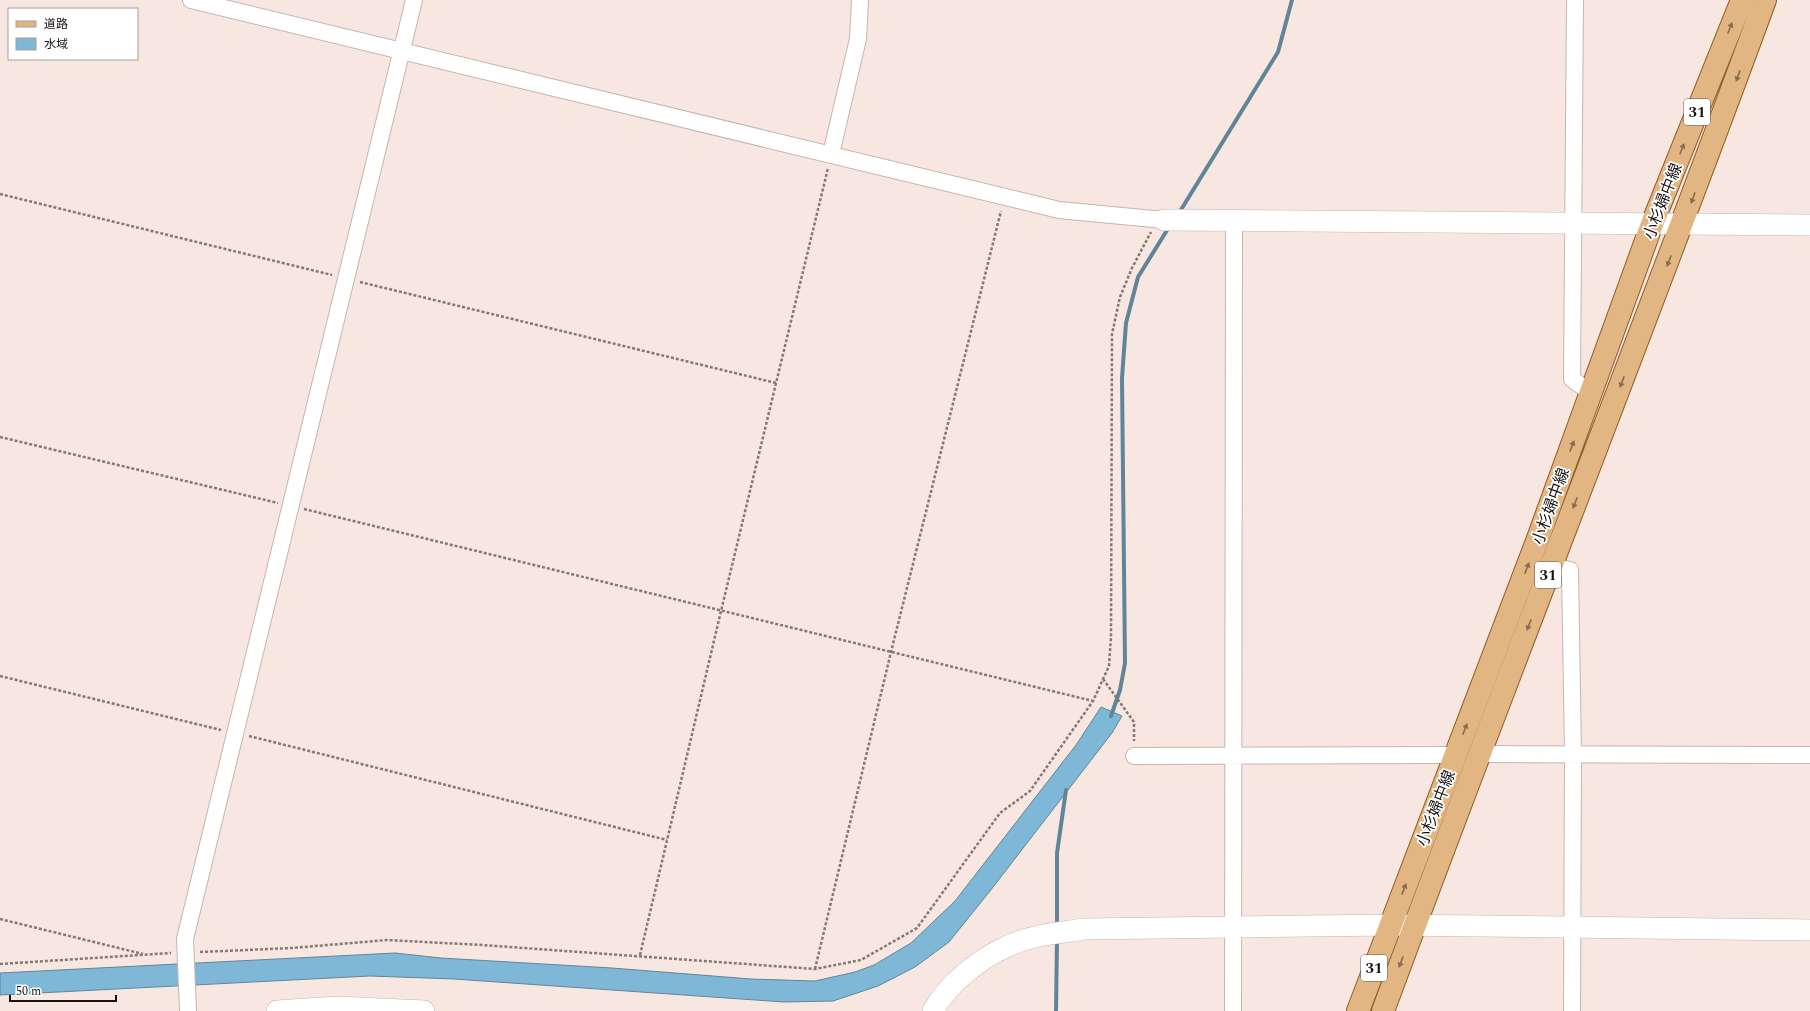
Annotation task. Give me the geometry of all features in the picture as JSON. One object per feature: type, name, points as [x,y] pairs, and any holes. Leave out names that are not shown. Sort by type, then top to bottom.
[{"type":"main road","name":"小杉婦中線","points":[[1358,1011],[1537,542],[1652,224],[1742,0]]},
{"type":"main road","name":"小杉婦中線","points":[[1383,1011],[1551,566],[1683,224],[1766,0]]},
{"type":"street","points":[[191,0],[1059,210],[1161,220],[1810,225]]},
{"type":"street","points":[[188,1011],[185,939],[414,0]]},
{"type":"street","points":[[831,154],[858,39],[860,0]]},
{"type":"street","points":[[1575,0],[1572,379],[1591,394]]},
{"type":"street","points":[[1233,1011],[1234,220]]},
{"type":"street","points":[[1551,566],[1570,570],[1573,754],[1572,1011]]},
{"type":"street","points":[[1480,754],[1810,755]]},
{"type":"street","points":[[1134,756],[1455,755]]},
{"type":"street","points":[[933,1011],[940,998],[966,972],[1006,946],[1044,935],[1084,929],[1390,925],[1810,930]]},
{"type":"street","points":[[278,1011],[337,1007],[424,1011]]},
{"type":"path","points":[[640,956],[720,611],[831,154]]},
{"type":"path","points":[[0,194],[776,383]]},
{"type":"path","points":[[815,969],[891,652],[1004,196]]},
{"type":"path","points":[[0,964],[292,948],[387,940],[815,969],[861,960],[917,928],[1000,813],[1030,791],[1093,701],[1109,666],[1111,637],[1112,334],[1120,297],[1132,268],[1161,220]]},
{"type":"path","points":[[0,437],[291,506],[1093,701]]},
{"type":"path","points":[[0,676],[668,840]]},
{"type":"path","points":[[1103,679],[1134,722],[1134,756]]},
{"type":"path","points":[[0,919],[147,955]]},
{"type":"water","points":[[1101,707],[1122,716],[1112,733],[949,942],[915,967],[878,986],[833,1001],[784,1002],[454,979],[370,976],[0,995],[0,973],[395,953],[441,958],[612,968],[751,979],[815,981],[855,972],[874,965],[911,943],[955,901],[1076,745]]},
{"type":"waterway","points":[[1179,213],[1278,52],[1292,0]]},
{"type":"waterway","points":[[1111,716],[1120,690],[1125,663],[1122,378],[1126,323],[1138,277],[1169,227]]},
{"type":"waterway","points":[[1057,926],[1057,853],[1066,790]]},
{"type":"waterway","points":[[1056,1011],[1057,939]]}]
